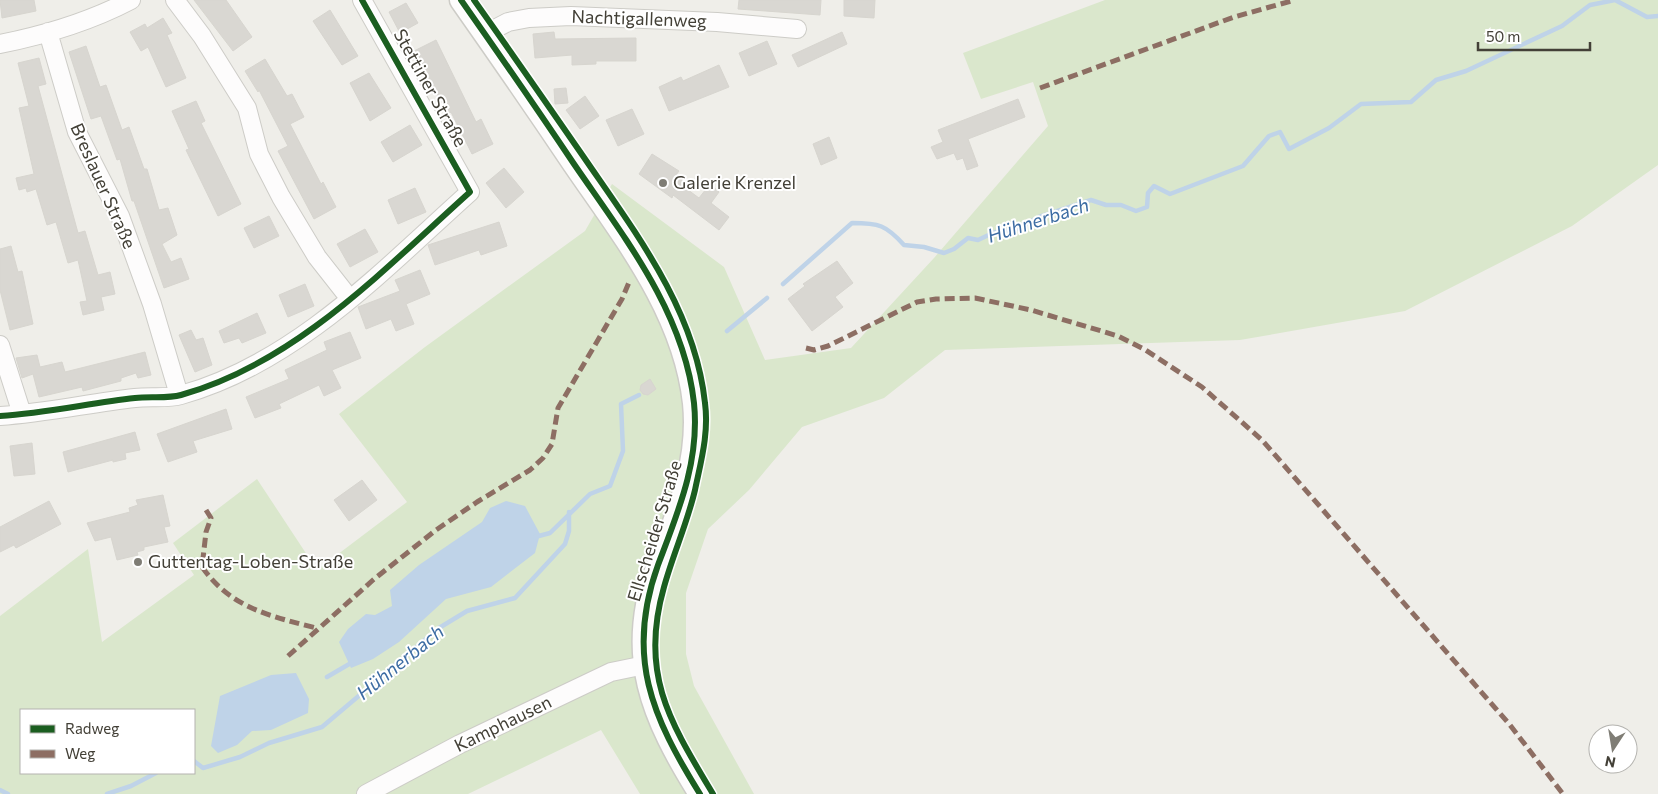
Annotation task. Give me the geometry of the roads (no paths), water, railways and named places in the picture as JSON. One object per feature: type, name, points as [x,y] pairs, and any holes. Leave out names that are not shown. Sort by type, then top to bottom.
[{"type":"street","points":[[0,44],[48,32],[93,17],[131,0]]},
{"type":"street","points":[[0,416],[136,398],[179,395],[225,378],[258,361],[286,345],[350,298],[318,257],[281,197],[259,154],[247,108],[202,36],[175,0]]},
{"type":"street","name":"Stettiner Straße","points":[[350,298],[470,192],[362,0]]},
{"type":"street","name":"Ellscheider Straße","points":[[461,0],[642,265],[667,311],[687,366],[695,417],[692,462],[683,499],[652,584],[644,632],[645,665],[652,702],[660,724],[700,794]]},
{"type":"street","name":"Nachtigallenweg","points":[[485,34],[508,22],[529,18],[571,16],[717,22],[797,29]]},
{"type":"street","name":"Breslauer Straße","points":[[48,32],[77,132],[120,216],[152,304],[179,395]]},
{"type":"street","points":[[0,345],[22,414]]},
{"type":"street","name":"Kamphausen","points":[[366,794],[460,744],[611,672],[645,665]]},
{"type":"water","points":[[506,501],[525,506],[540,534],[535,553],[491,587],[446,599],[399,642],[373,659],[351,668],[339,642],[348,629],[366,614],[375,615],[392,606],[390,590],[419,565],[482,522],[490,508]]},
{"type":"water","points":[[296,673],[309,699],[308,713],[271,730],[252,731],[237,745],[218,753],[211,746],[220,696],[271,675]]},
{"type":"waterway","name":"Hühnerbach","points":[[783,284],[852,223],[881,226],[892,233],[904,245],[924,247],[944,253],[954,249],[968,238],[978,240],[995,232],[1013,231],[1039,217],[1091,200],[1106,205],[1121,205],[1136,211],[1147,207],[1148,193],[1154,186],[1170,194],[1243,166],[1269,136],[1280,132],[1289,149],[1329,128],[1361,104],[1411,102],[1436,80],[1466,71],[1562,26],[1590,5],[1615,0],[1647,17],[1658,16]]},
{"type":"waterway","name":"Hühnerbach","points":[[727,331],[767,298]]},
{"type":"waterway","name":"Hühnerbach","points":[[535,537],[550,533],[590,494],[610,486],[623,451],[621,404],[639,395]]},
{"type":"waterway","name":"Hühnerbach","points":[[195,762],[203,768],[240,757],[269,743],[322,727],[439,628],[467,611],[515,598],[565,544],[569,531],[569,512]]},
{"type":"waterway","points":[[327,677],[351,663]]},
{"type":"waterway","name":"Hühnerbach","points":[[107,794],[131,786],[154,774]]},
{"type":"waterway","name":"Hühnerbach","points":[[0,790],[8,794]]},
{"type":"place","name":"Galerie Krenzel","points":[[663,183]]},
{"type":"place","name":"Guttentag-Loben-Straße","points":[[138,562]]}]
